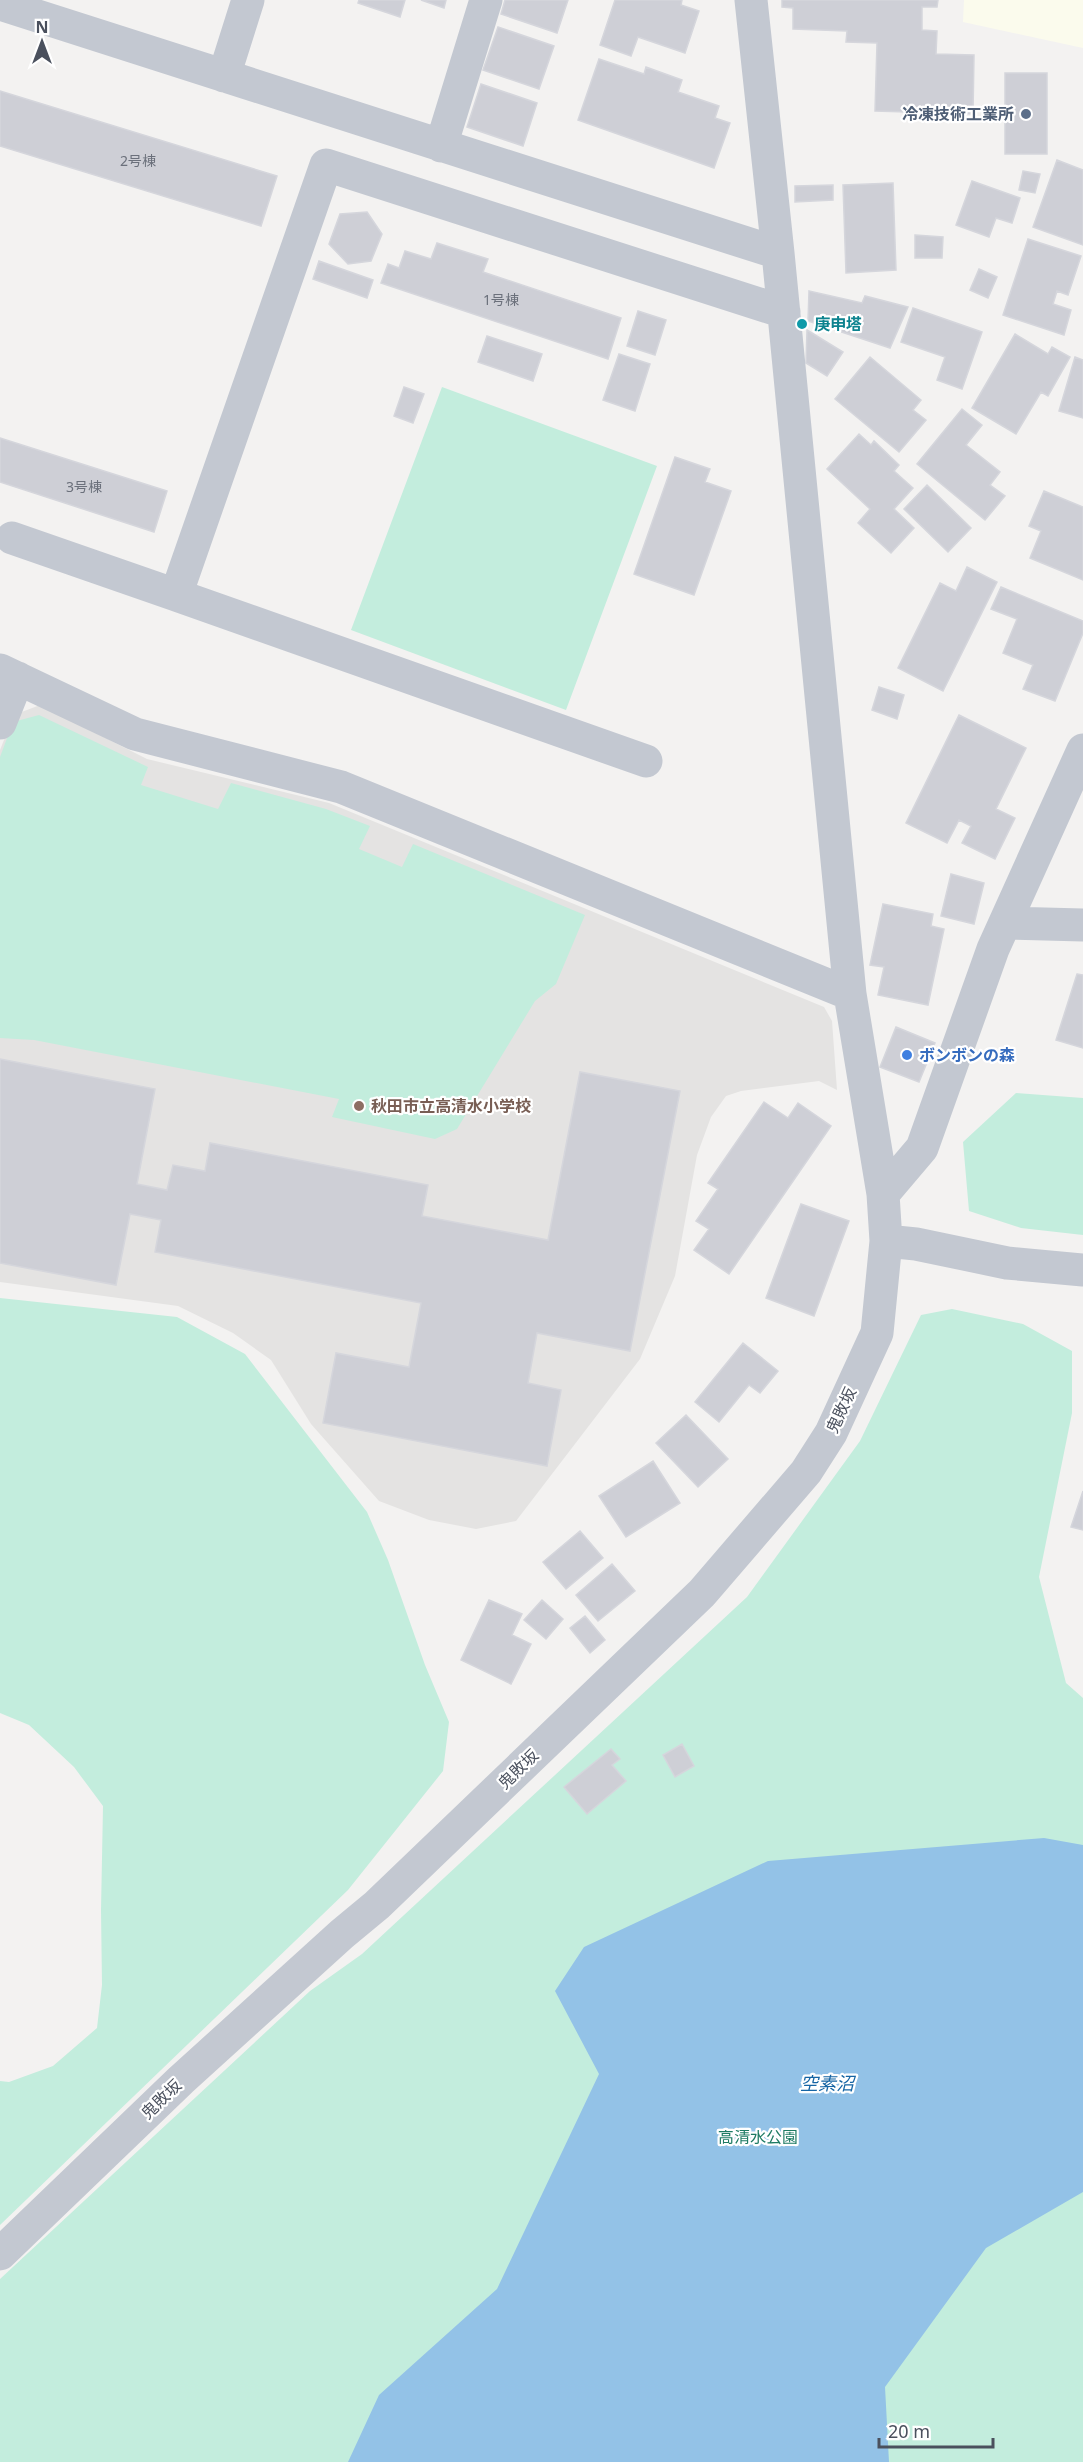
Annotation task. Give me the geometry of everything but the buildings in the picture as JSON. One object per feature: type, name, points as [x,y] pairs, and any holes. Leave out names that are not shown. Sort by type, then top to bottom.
[{"type":"street","points":[[224,76],[248,0]]},
{"type":"street","points":[[441,146],[486,0]]},
{"type":"street","name":"鬼敗坂","points":[[0,2254],[189,2073],[377,1905],[702,1593],[806,1472],[831,1432],[877,1333],[886,1241],[883,1194],[850,994],[784,312],[751,0]]},
{"type":"street","points":[[0,4],[778,253]]},
{"type":"street","points":[[176,595],[326,165],[784,312]]},
{"type":"street","points":[[12,538],[646,760]]},
{"type":"street","points":[[0,723],[9,674],[135,734],[340,787],[850,994]]},
{"type":"street","points":[[883,1194],[922,1148],[993,949],[1083,750]]},
{"type":"street","points":[[1005,923],[1083,925]]},
{"type":"street","points":[[886,1241],[916,1244],[1007,1263],[1083,1270]]},
{"type":"shaded area","points":[[964,0],[1083,0],[1083,48],[963,22]]},
{"type":"shaded area","name":"秋田市立高清水小学校","points":[[40,705],[147,759],[329,803],[824,1007],[832,1021],[837,1090],[819,1081],[741,1091],[726,1096],[711,1117],[697,1155],[675,1276],[640,1359],[516,1521],[476,1529],[429,1520],[379,1501],[311,1424],[271,1360],[233,1333],[178,1306],[0,1282],[0,750],[14,715]]},
{"type":"green space","points":[[442,387],[657,466],[566,710],[351,630]]},
{"type":"green space","points":[[39,715],[148,767],[141,785],[218,809],[231,783],[326,809],[370,826],[359,849],[402,867],[413,844],[585,915],[556,984],[535,1001],[457,1129],[435,1139],[332,1117],[339,1099],[34,1040],[0,1038],[0,757],[13,722]]},
{"type":"green space","points":[[1016,1093],[1083,1098],[1083,1235],[1021,1228],[969,1211],[963,1142]]},
{"type":"green space","points":[[0,1298],[177,1317],[245,1354],[367,1512],[388,1560],[425,1665],[449,1722],[443,1771],[348,1890],[0,2225],[0,2081],[9,2082],[53,2066],[97,2028],[102,1985],[103,1806],[74,1767],[29,1725],[0,1713]]},
{"type":"green space","name":"高清水公園","points":[[952,1309],[1023,1324],[1072,1351],[1072,1413],[1039,1577],[1066,1683],[1083,1698],[1083,2462],[0,2462],[0,2279],[310,1991],[362,1954],[747,1597],[860,1441],[921,1315]]},
{"type":"water","name":"空素沼","points":[[1044,1838],[1083,1845],[1083,2192],[986,2248],[885,2387],[889,2462],[348,2462],[379,2395],[497,2289],[599,2074],[555,1991],[584,1947],[768,1861]]},
{"type":"place","name":"冷凍技術工業所","points":[[1026,114]]},
{"type":"place","name":"庚申塔","points":[[802,324]]},
{"type":"place","name":"ボンボンの森","points":[[907,1055]]},
{"type":"place","name":"秋田市立高清水小学校","points":[[359,1106]]}]
